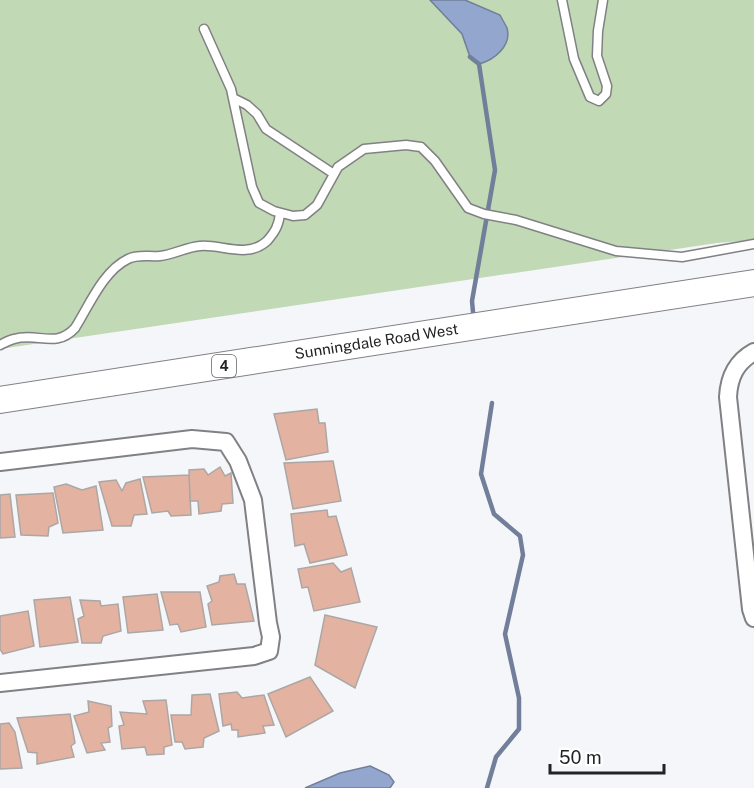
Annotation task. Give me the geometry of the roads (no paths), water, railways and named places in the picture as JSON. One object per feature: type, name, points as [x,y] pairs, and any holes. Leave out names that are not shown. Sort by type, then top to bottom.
[{"type":"main road","name":"Sunningdale Road West","points":[[0,400],[754,283]]},
{"type":"street","points":[[754,352],[744,357],[735,369],[729,382],[728,397],[751,609],[754,618]]},
{"type":"street","points":[[0,462],[192,439],[226,442],[238,461],[253,500],[271,637],[269,651],[254,656],[0,683]]},
{"type":"lane","points":[[562,0],[574,59],[590,97],[599,101],[606,94],[607,86],[597,56],[603,0]]},
{"type":"lane","points":[[204,29],[231,89],[252,187],[259,203],[280,213],[293,216],[305,215],[317,205],[338,167],[364,150],[406,145],[421,147],[435,161],[468,208],[484,214],[516,220],[616,251],[682,257],[754,244]]},
{"type":"lane","points":[[233,98],[252,110],[266,129],[334,174]]},
{"type":"lane","points":[[0,345],[13,339],[64,338],[70,334],[103,282],[114,268],[128,259],[139,256],[160,256],[200,246],[238,250],[253,249],[263,244],[275,233],[280,213]]},
{"type":"water","points":[[430,0],[465,0],[500,15],[507,28],[507,41],[496,56],[479,64],[470,57],[462,34]]},
{"type":"water","points":[[370,766],[389,775],[394,782],[390,788],[305,788],[340,773]]},
{"type":"waterway","points":[[470,57],[479,64],[495,170],[472,301],[473,312]]},
{"type":"waterway","points":[[487,788],[496,757],[519,729],[519,698],[505,634],[523,555],[520,536],[494,514],[481,474],[492,403]]}]
